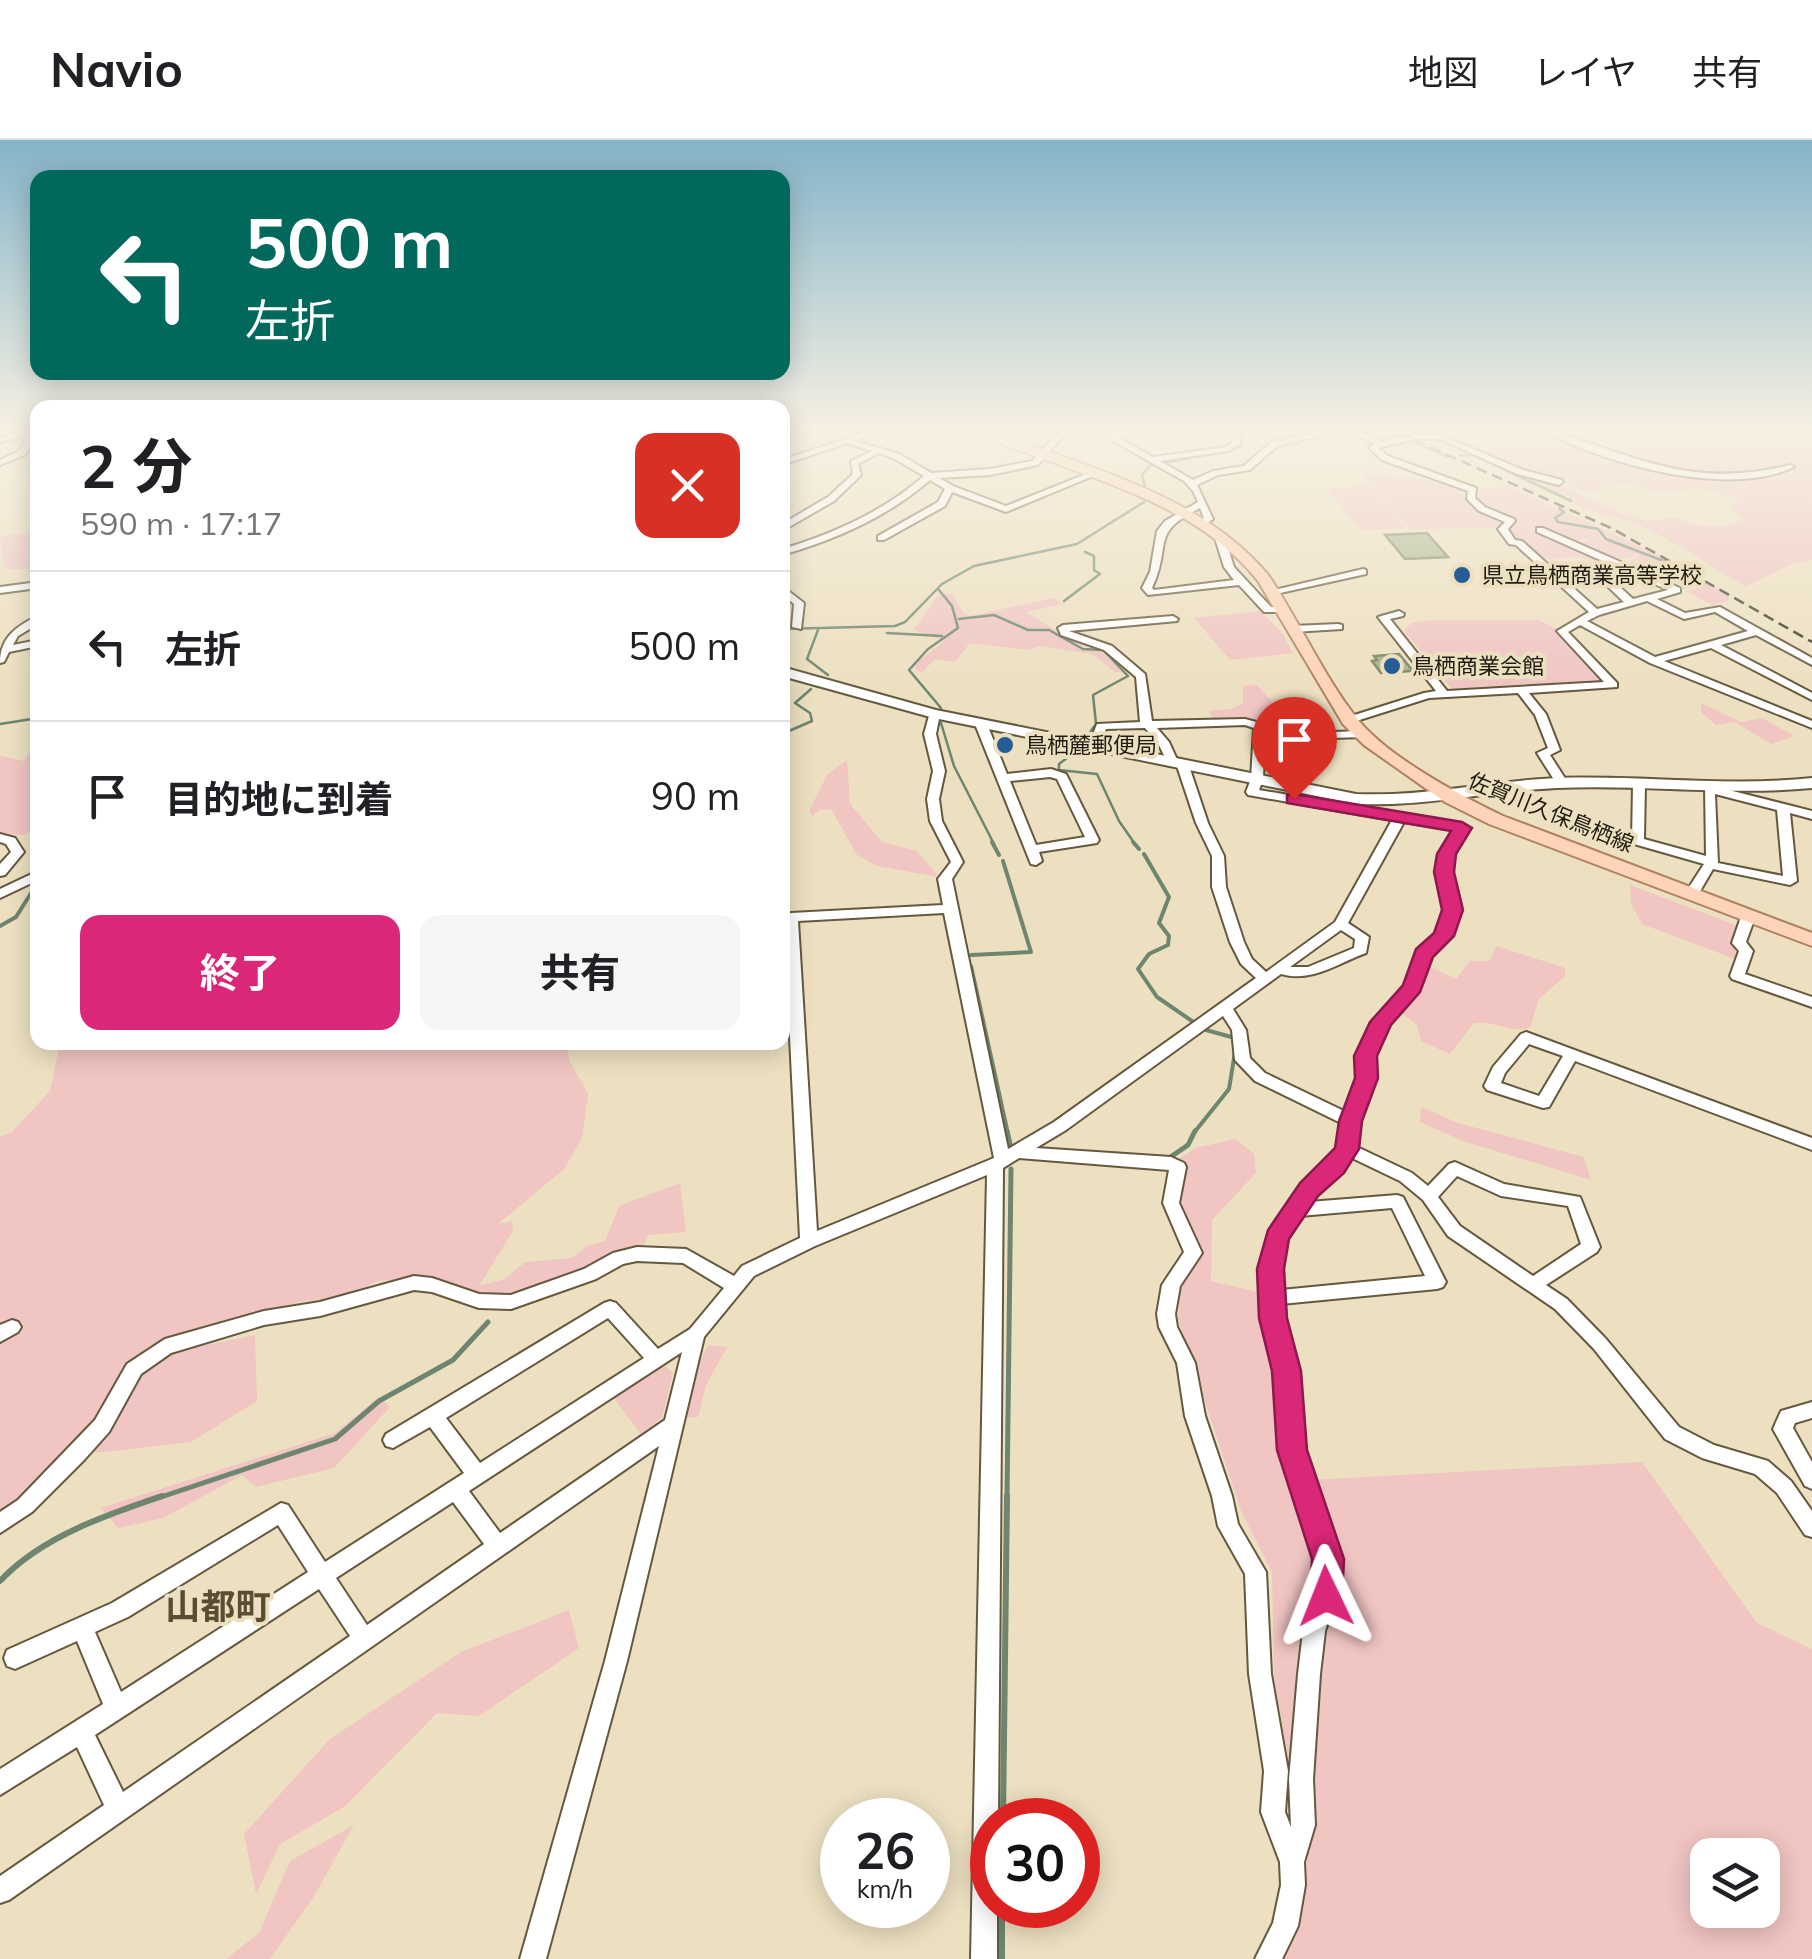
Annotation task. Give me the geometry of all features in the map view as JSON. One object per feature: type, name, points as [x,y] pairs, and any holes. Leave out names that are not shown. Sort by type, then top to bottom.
[{"type":"main road","name":"佐賀川久保鳥栖線","points":[[1194,518],[1247,558],[1349,720],[1362,734],[1451,798],[1473,810],[1812,940]]},
{"type":"street","points":[[790,550],[866,518]]},
{"type":"street","points":[[881,538],[917,518]]},
{"type":"street","points":[[1170,518],[1158,536],[1159,564],[1147,588],[1151,593],[1241,582]]},
{"type":"street","points":[[1201,523],[1209,518]]},
{"type":"street","points":[[1503,518],[1511,522],[1502,529],[1512,542],[1518,543],[1595,613]]},
{"type":"street","points":[[1349,720],[1385,706],[1444,694],[1612,685],[1562,631],[1595,613],[1677,590],[1540,530]]},
{"type":"street","points":[[1219,535],[1228,568],[1268,610],[1282,610]]},
{"type":"street","points":[[1550,572],[1597,571],[1630,602]]},
{"type":"street","points":[[1271,592],[1363,572]]},
{"type":"street","points":[[0,590],[30,586]]},
{"type":"street","points":[[790,596],[800,603],[797,627]]},
{"type":"street","points":[[1648,598],[1684,616],[1716,609],[1812,662]]},
{"type":"street","points":[[1399,614],[1384,617],[1444,694]]},
{"type":"street","points":[[1174,620],[1064,628],[1065,633],[1108,648],[1141,676],[1144,715],[1178,764],[1218,856],[1219,887],[1237,942],[1246,961],[1264,978]]},
{"type":"street","points":[[1581,622],[1654,661],[1812,725]]},
{"type":"street","points":[[3,655],[14,634],[30,624]]},
{"type":"street","points":[[1293,629],[1338,627]]},
{"type":"street","points":[[1654,661],[1756,632]]},
{"type":"street","points":[[1713,645],[1812,696]]},
{"type":"street","points":[[3,655],[30,646]]},
{"type":"street","points":[[790,673],[934,714],[1356,799],[1399,803],[1562,783],[1709,789],[1812,783]]},
{"type":"street","points":[[1522,691],[1540,714],[1554,750],[1543,753],[1562,783]]},
{"type":"street","points":[[934,714],[930,734],[939,771],[933,798],[936,821],[957,862],[946,879],[950,909],[1004,1159],[984,1959]]},
{"type":"street","points":[[1094,747],[1101,726],[1245,722],[1270,725],[1300,736],[1362,734]]},
{"type":"street","points":[[982,724],[1002,778],[1034,855],[1093,840],[1062,776],[1051,773],[1002,778]]},
{"type":"street","points":[[1260,726],[1257,778],[1252,792],[1462,828],[1446,854],[1444,872],[1452,910],[1443,936],[1423,954],[1413,987],[1381,1022],[1366,1056],[1366,1078],[1350,1121],[1347,1149],[1335,1167],[1309,1189],[1277,1237],[1271,1269],[1273,1318],[1284,1347],[1292,1450],[1328,1559],[1326,1596],[1314,1632],[1310,1674],[1301,1779],[1303,1825],[1292,1862]]},
{"type":"street","points":[[1639,784],[1638,840],[1711,864],[1790,881],[1783,808]]},
{"type":"street","points":[[1709,789],[1812,815]]},
{"type":"street","points":[[1691,895],[1711,864],[1709,789]]},
{"type":"street","points":[[0,1783],[696,1334],[748,1272],[1004,1159],[1060,1126],[1340,924],[1400,818]]},
{"type":"street","points":[[0,838],[12,841],[18,852],[0,872]]},
{"type":"street","points":[[0,894],[30,879]]},
{"type":"street","points":[[809,1242],[791,917],[950,909]]},
{"type":"street","points":[[1748,916],[1739,943],[1746,951],[1737,976],[1812,1002]]},
{"type":"street","points":[[1280,968],[1287,973],[1305,973],[1361,950],[1362,937],[1340,924]]},
{"type":"street","points":[[1225,1008],[1238,1030],[1243,1060],[1260,1076],[1287,1093],[1350,1121]]},
{"type":"street","points":[[1572,1054],[1542,1103],[1492,1086],[1498,1071],[1526,1037],[1572,1054],[1812,1144]]},
{"type":"street","points":[[1347,1149],[1380,1162],[1428,1196],[1454,1231],[1535,1283],[1600,1344],[1672,1433],[1709,1452],[1761,1468],[1784,1487],[1812,1528]]},
{"type":"street","points":[[1004,1159],[1170,1162],[1178,1166],[1171,1203],[1193,1254],[1171,1285],[1168,1327],[1186,1363],[1196,1416],[1228,1526],[1255,1572],[1260,1674],[1276,1771],[1273,1812],[1292,1862],[1293,1885],[1285,1926],[1268,1959]]},
{"type":"street","points":[[1428,1196],[1455,1168],[1500,1190],[1574,1201],[1591,1247],[1535,1283]]},
{"type":"street","points":[[1272,1298],[1436,1282],[1397,1201],[1295,1210]]},
{"type":"street","points":[[0,1524],[53,1480],[102,1426],[134,1368],[166,1347],[404,1284],[432,1285],[492,1304],[511,1302],[637,1254],[686,1256],[734,1285]]},
{"type":"street","points":[[393,1440],[610,1308],[657,1360]]},
{"type":"street","points":[[533,1959],[616,1661],[696,1334]]},
{"type":"street","points":[[1812,1410],[1788,1418],[1784,1429],[1812,1480]]},
{"type":"street","points":[[432,1416],[477,1475]]},
{"type":"street","points":[[0,1891],[672,1426]]},
{"type":"street","points":[[454,1489],[498,1546]]},
{"type":"street","points":[[15,1658],[120,1610],[281,1512],[364,1640]]},
{"type":"street","points":[[82,1628],[116,1708]]},
{"type":"street","points":[[81,1731],[119,1809]]},
{"type":"shaded area","points":[[1351,518],[1398,518],[1407,528],[1361,530]]},
{"type":"shaded area","points":[[1400,518],[1491,518],[1500,522],[1495,527],[1411,530]]},
{"type":"shaded area","points":[[1578,518],[1666,558],[1728,595],[1729,601],[1713,605],[1685,591],[1701,587],[1672,569],[1643,572],[1626,563],[1640,555],[1618,560],[1580,545],[1592,537],[1574,543],[1537,529],[1617,564],[1601,569],[1581,557],[1542,560],[1506,529],[1515,523],[1512,519]]},
{"type":"shaded area","points":[[1618,518],[1676,518],[1694,525],[1723,526],[1741,518],[1812,518],[1812,560],[1791,564],[1746,587],[1656,533]]},
{"type":"shaded area","points":[[30,535],[30,569],[4,569],[0,536]]},
{"type":"shaded area","points":[[952,593],[965,615],[970,616],[1053,598],[1062,604],[1026,612],[1085,648],[1099,649],[1122,672],[1115,672],[1092,654],[1040,646],[1028,650],[970,643],[955,662],[935,659],[922,672],[916,670],[915,664],[944,641],[914,630],[938,595]]},
{"type":"shaded area","points":[[1261,611],[1283,634],[1293,653],[1230,660],[1194,618]]},
{"type":"shaded area","points":[[1539,620],[1554,628],[1602,679],[1596,684],[1453,690],[1404,631],[1411,623]]},
{"type":"shaded area","points":[[1257,685],[1278,708],[1268,712],[1270,721],[1213,721],[1209,711],[1231,709],[1243,703],[1243,686]]},
{"type":"shaded area","points":[[1701,703],[1741,722],[1762,718],[1794,736],[1771,744],[1735,722],[1716,725],[1701,712]]},
{"type":"shaded area","points":[[30,751],[30,831],[24,835],[0,833],[0,756],[24,761]]},
{"type":"shaded area","points":[[847,760],[850,804],[882,842],[917,851],[939,877],[877,866],[857,855],[831,809],[812,816],[809,811],[827,775]]},
{"type":"shaded area","points":[[1630,885],[1738,926],[1735,959],[1642,924],[1631,903]]},
{"type":"shaded area","points":[[1497,946],[1565,968],[1565,976],[1539,999],[1530,1028],[1474,1023],[1450,1054],[1421,1041],[1417,1025],[1399,1011],[1420,989],[1428,966],[1456,979],[1470,961],[1489,961]]},
{"type":"shaded area","points":[[59,1050],[568,1050],[569,1060],[588,1094],[582,1138],[564,1169],[498,1224],[512,1221],[513,1231],[479,1286],[505,1279],[525,1262],[572,1258],[587,1246],[605,1241],[619,1206],[680,1183],[686,1232],[648,1235],[643,1247],[611,1255],[584,1271],[502,1299],[477,1295],[425,1277],[378,1281],[339,1298],[298,1302],[153,1348],[94,1426],[0,1518],[0,1137],[12,1132],[50,1091]]},
{"type":"shaded area","points":[[1421,1107],[1458,1123],[1584,1157],[1591,1180],[1463,1141],[1420,1122]]},
{"type":"shaded area","points":[[1235,1139],[1254,1154],[1256,1173],[1212,1220],[1211,1281],[1257,1292],[1275,1353],[1279,1457],[1310,1480],[1642,1462],[1757,1623],[1812,1649],[1812,1959],[1282,1959],[1302,1910],[1307,1861],[1274,1679],[1272,1572],[1241,1511],[1178,1319],[1180,1286],[1201,1256],[1178,1203],[1186,1167],[1179,1159],[1196,1148]]},
{"type":"shaded area","points":[[255,1335],[257,1401],[191,1442],[87,1454],[141,1367],[167,1353]]},
{"type":"shaded area","points":[[708,1345],[727,1347],[706,1385],[698,1417],[681,1418],[689,1384]]},
{"type":"shaded area","points":[[663,1364],[673,1373],[662,1418],[641,1434],[613,1397]]},
{"type":"shaded area","points":[[379,1397],[390,1407],[334,1468],[256,1487],[242,1475],[163,1518],[118,1528],[101,1508],[335,1433]]},
{"type":"shaded area","points":[[569,1610],[579,1648],[479,1716],[437,1713],[344,1807],[280,1844],[256,1894],[244,1834],[330,1739],[461,1652]]},
{"type":"shaded area","points":[[354,1825],[314,1896],[270,1959],[226,1959],[259,1933],[290,1861]]},
{"type":"building","points":[[1427,533],[1448,557],[1405,559],[1385,535]]},
{"type":"building","name":"鳥栖商業会館","points":[[1399,654],[1413,671],[1381,673],[1372,661],[1377,660],[1374,656]]},
{"type":"waterway","points":[[790,629],[895,626],[905,622],[942,584],[974,566],[1077,544],[1119,518]]},
{"type":"waterway","points":[[1555,518],[1558,522],[1598,529],[1606,539],[1674,565]]},
{"type":"waterway","points":[[1064,601],[1100,574],[1094,570],[1094,556],[1085,552]]},
{"type":"waterway","points":[[939,590],[952,606],[958,628],[928,649],[909,670],[941,708]]},
{"type":"waterway","points":[[959,619],[994,615],[1028,630],[1049,630],[1083,649],[1103,650],[1128,676],[1093,695],[1096,724],[1087,736]]},
{"type":"waterway","points":[[818,630],[807,659],[828,675]]},
{"type":"waterway","points":[[887,633],[942,636]]},
{"type":"waterway","points":[[790,731],[812,721],[810,713],[795,703],[811,689]]},
{"type":"waterway","points":[[0,724],[30,719]]},
{"type":"waterway","points":[[941,723],[954,766],[994,844]]},
{"type":"waterway","points":[[1075,752],[1059,764],[1059,770],[1097,774],[1119,821],[1135,844]]},
{"type":"waterway","points":[[992,842],[999,855]]},
{"type":"waterway","points":[[1133,842],[1139,849]]},
{"type":"waterway","points":[[1144,854],[1169,897],[1159,923],[1169,936],[1168,945],[1149,954],[1138,969],[1157,997],[1192,1021]]},
{"type":"waterway","points":[[971,955],[1031,952],[1003,861]]},
{"type":"waterway","points":[[0,926],[16,917],[30,895]]},
{"type":"waterway","points":[[971,966],[1008,1134]]},
{"type":"waterway","points":[[1206,1030],[1235,1038]]},
{"type":"waterway","points":[[1194,1132],[1229,1089],[1235,1052]]},
{"type":"waterway","points":[[1007,1131],[1011,1148]]},
{"type":"waterway","points":[[1169,1158],[1188,1145],[1194,1132]]},
{"type":"waterway","points":[[1007,1499],[1011,1169]]},
{"type":"waterway","points":[[155,1499],[335,1439],[379,1401],[453,1360],[488,1322]]},
{"type":"waterway","points":[[0,1581],[16,1565],[55,1540],[162,1496]]},
{"type":"waterway","points":[[1003,1798],[1007,1496]]},
{"type":"waterway","points":[[1002,1928],[1002,1959]]},
{"type":"railway","points":[[1588,518],[1812,642]]},
{"type":"place","name":"県立鳥栖商業高等学校","points":[[1462,575]]},
{"type":"place","name":"鳥栖商業会館","points":[[1392,666]]},
{"type":"place","name":"鳥栖麓郵便局","points":[[1005,745]]},
{"type":"district","name":"山都町","points":[[218,1607]]},
{"type":"route","points":[[1294,799],[1380,817],[1429,820],[1462,828],[1446,854],[1444,872],[1452,910],[1443,936],[1423,954],[1413,987],[1381,1022],[1364,1063],[1366,1078],[1350,1121],[1347,1149],[1335,1167],[1309,1189],[1277,1237],[1271,1269],[1273,1318],[1284,1347],[1292,1450],[1328,1559],[1326,1596]]}]
